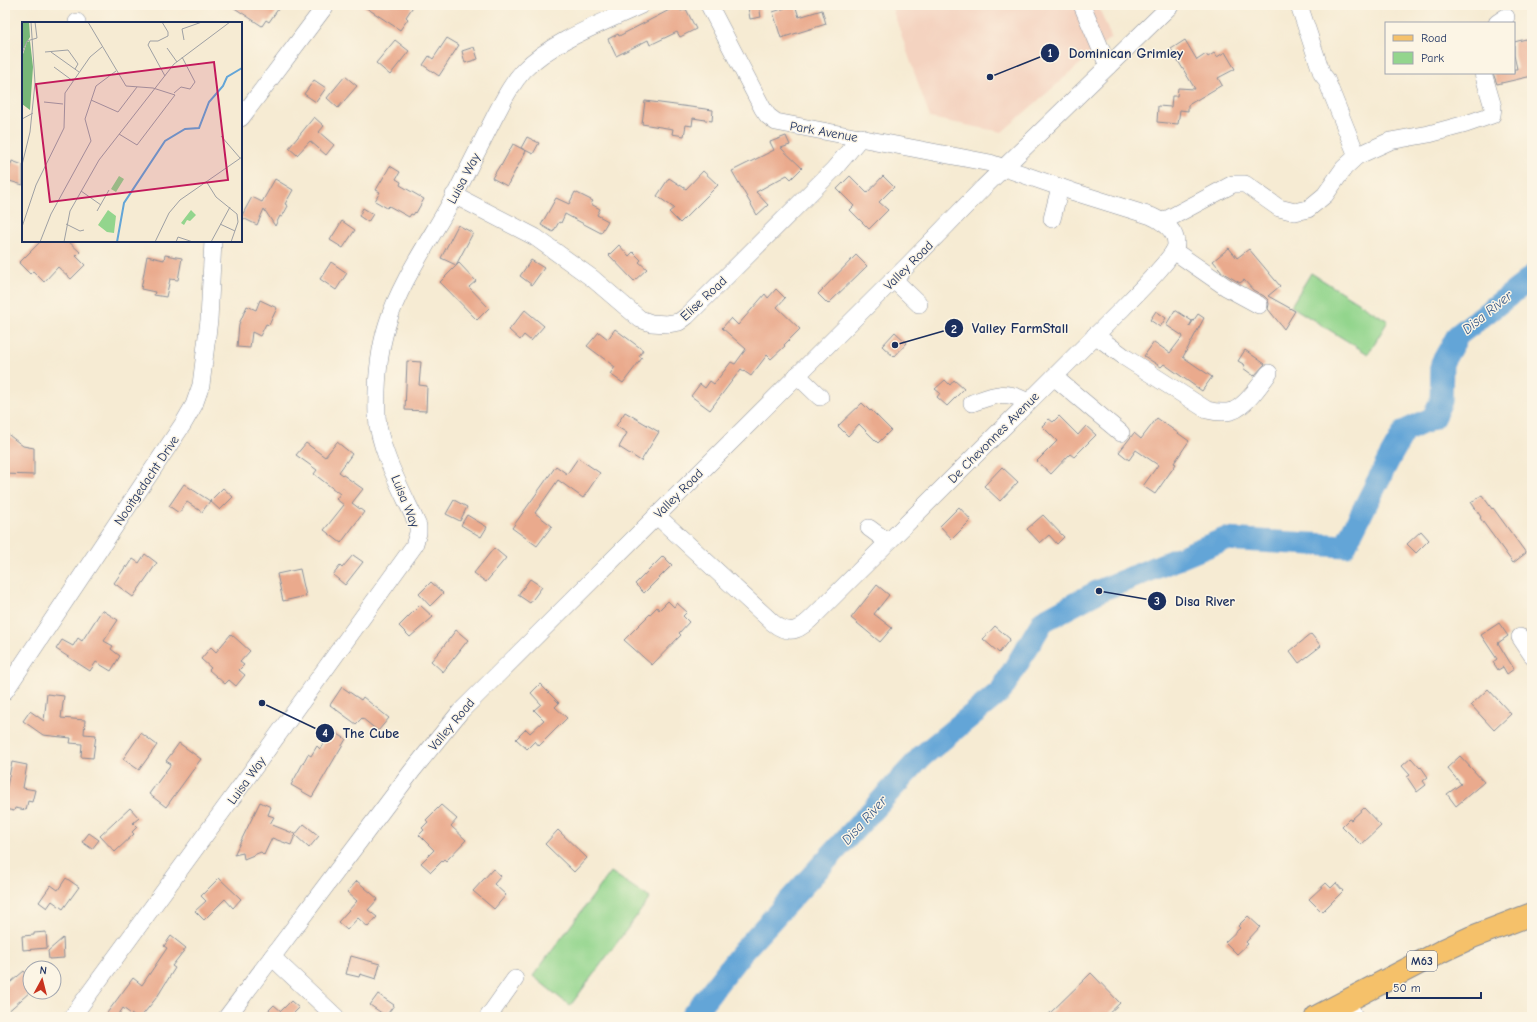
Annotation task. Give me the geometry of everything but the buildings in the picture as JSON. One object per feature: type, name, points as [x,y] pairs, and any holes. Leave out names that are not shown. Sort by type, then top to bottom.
[{"type":"main road","name":"M63","points":[[1316,1017],[1351,1009],[1444,950],[1472,937],[1532,914]]},
{"type":"street","name":"Luisa Way","points":[[72,1017],[251,773],[414,546],[418,533],[418,526],[384,450],[380,432],[377,383],[380,354],[387,324],[396,301],[511,86],[524,70],[538,57],[560,43],[641,5]]},
{"type":"street","name":"Park Avenue","points":[[709,5],[763,109],[771,119],[783,124],[861,137],[990,162],[1005,168]]},
{"type":"street","points":[[1082,5],[1108,66]]},
{"type":"street","name":"Valley Road","points":[[227,1017],[412,771],[460,712],[893,280],[983,188],[1171,5]]},
{"type":"street","points":[[1299,5],[1322,74],[1326,80],[1357,156]]},
{"type":"street","points":[[242,117],[316,9]]},
{"type":"street","points":[[1162,222],[1233,184],[1245,184],[1279,208],[1295,212],[1308,209],[1325,195],[1344,168],[1357,156],[1390,141],[1430,134],[1492,115],[1493,107],[1483,74]]},
{"type":"street","name":"Elise Road","points":[[454,195],[540,241],[592,278],[640,319],[652,323],[674,324],[680,322],[687,316],[728,276],[834,169],[861,137]]},
{"type":"street","points":[[1005,168],[1137,211],[1162,222],[1170,229],[1174,236],[1176,243],[1174,251],[1226,287],[1259,305]]},
{"type":"street","points":[[1052,219],[1060,187]]},
{"type":"street","name":"Nooitgedacht Drive","points":[[5,691],[179,430],[194,405],[201,385],[206,360],[213,242]]},
{"type":"street","name":"De Chevonnes Avenue","points":[[656,515],[780,629],[799,629],[809,621],[1027,402],[1054,377],[1162,267],[1174,251]]},
{"type":"street","points":[[893,280],[919,304]]},
{"type":"street","points":[[1095,335],[1158,379],[1207,410],[1218,412],[1233,411],[1255,393],[1269,373]]},
{"type":"street","points":[[797,375],[820,396]]},
{"type":"street","points":[[1054,377],[1121,433]]},
{"type":"street","points":[[972,404],[994,395],[1006,394],[1020,398],[1027,402]]},
{"type":"street","points":[[869,528],[888,542]]},
{"type":"street","points":[[1520,636],[1532,655]]},
{"type":"street","points":[[272,957],[336,1017]]},
{"type":"street","points":[[488,1017],[515,979]]},
{"type":"shaded area","points":[[891,5],[1098,5],[1111,37],[1002,132],[930,118]]},
{"type":"green space","points":[[1311,273],[1388,321],[1368,354],[1291,306]]},
{"type":"green space","points":[[611,872],[650,898],[570,1006],[533,976]]},
{"type":"waterway","name":"Disa River","points":[[691,1017],[743,951],[922,756],[1001,691],[1043,621],[1099,591],[1225,539],[1345,546],[1390,457],[1405,431],[1433,418],[1441,401],[1442,363],[1458,335],[1524,284],[1532,276]]},
{"type":"place","name":"Dominican Grimley","points":[[990,77]]},
{"type":"place","name":"Valley FarmStall","points":[[895,345]]},
{"type":"place","name":"Disa River","points":[[1099,591]]},
{"type":"place","name":"The Cube","points":[[262,703]]}]
